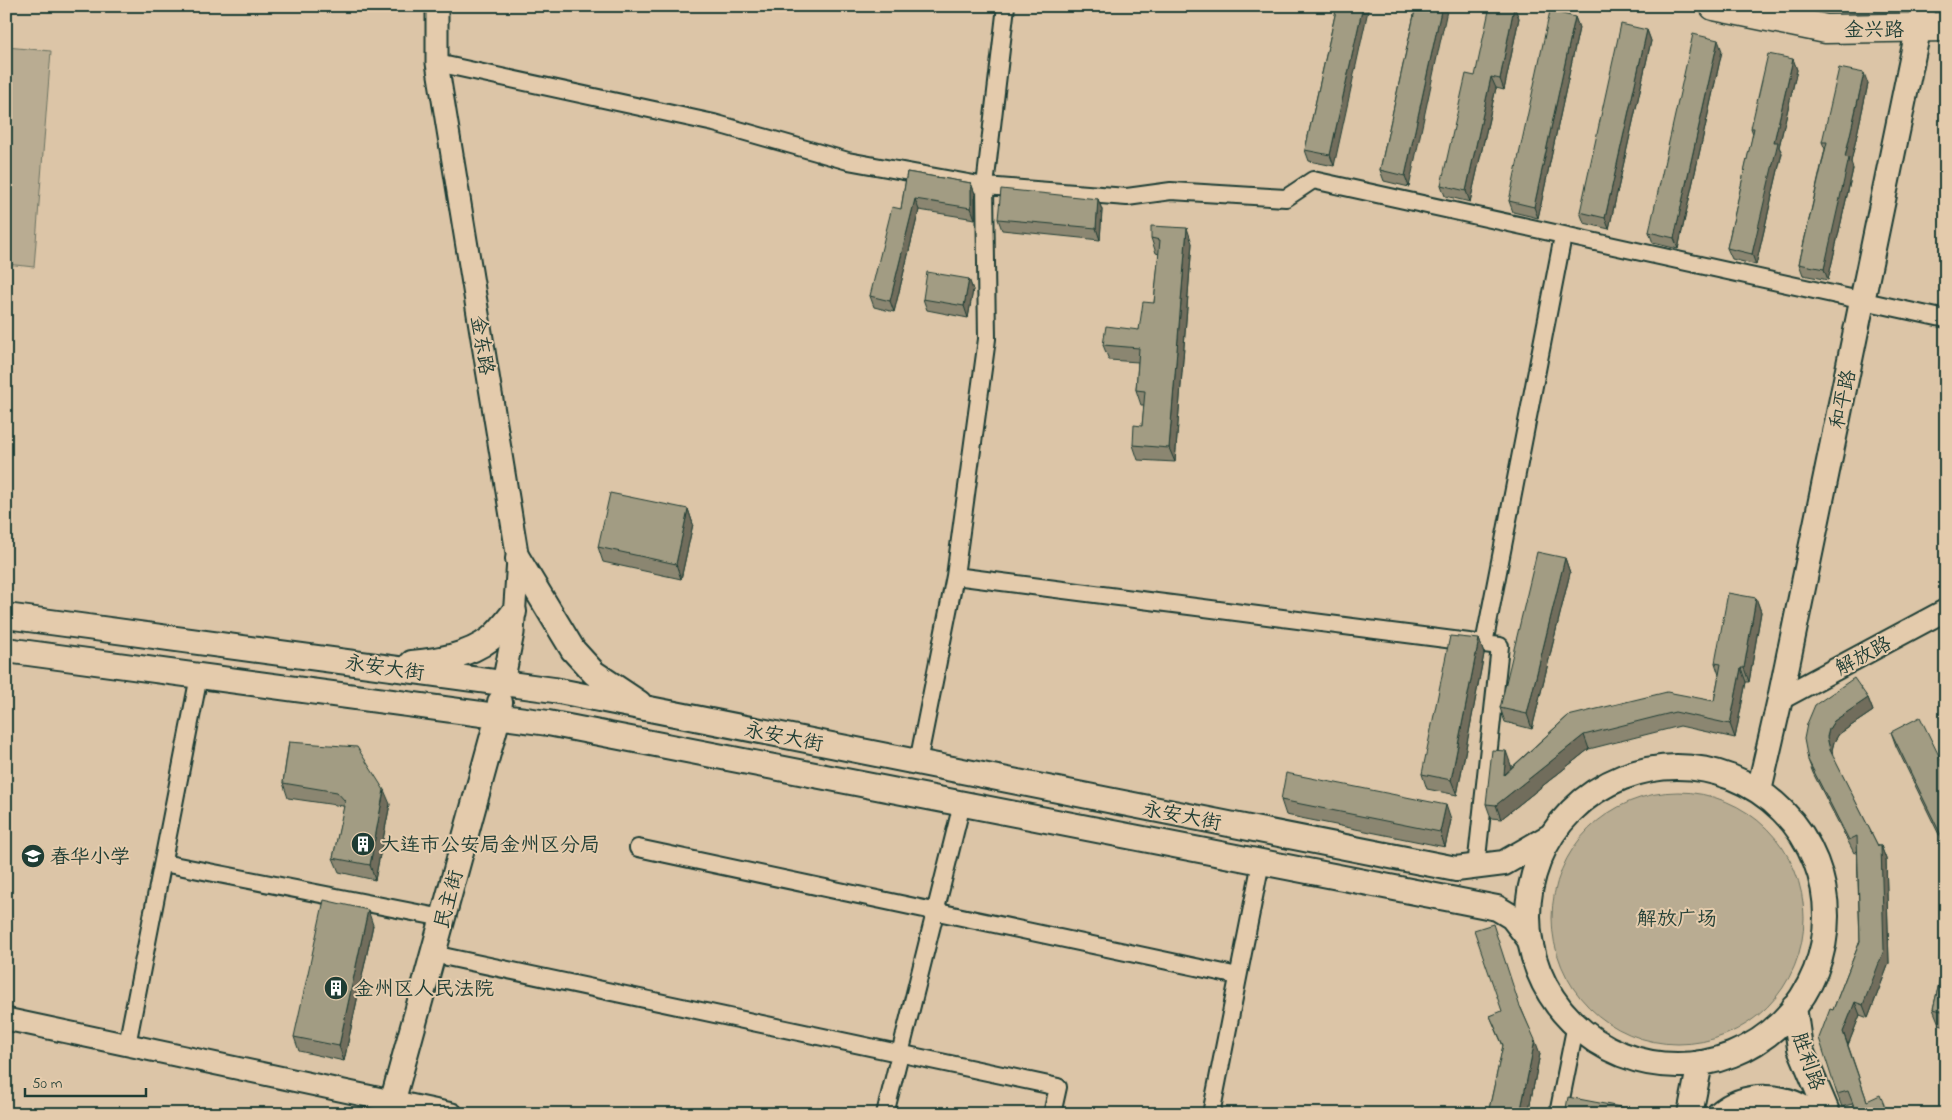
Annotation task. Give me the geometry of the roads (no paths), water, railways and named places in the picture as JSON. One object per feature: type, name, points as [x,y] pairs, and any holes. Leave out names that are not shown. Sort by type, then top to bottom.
[{"type":"highway","name":"金兴路","points":[[1714,6],[1826,29],[1921,17],[1946,27]]},
{"type":"main road","name":"和平路","points":[[1759,791],[1780,699],[1921,17]]},
{"type":"main road","points":[[518,559],[573,650],[594,672],[646,708]]},
{"type":"main road","points":[[376,666],[439,660],[471,650],[491,638],[514,612]]},
{"type":"main road","name":"永安大街","points":[[6,616],[554,690],[1456,869],[1504,863],[1552,836]]},
{"type":"main road","name":"永安大街","points":[[6,650],[548,724],[1497,908],[1512,917],[1529,939]]},
{"type":"main road","name":"民主街","points":[[391,1107],[498,717],[502,683]]},
{"type":"main road","points":[[1684,766],[1709,770],[1735,778],[1759,791],[1782,810],[1802,834],[1816,861],[1824,890],[1826,921],[1821,952],[1812,978],[1794,1007],[1778,1024],[1753,1044],[1729,1055],[1700,1063],[1678,1065],[1656,1063],[1630,1057],[1606,1047],[1565,1014],[1550,993],[1538,970],[1529,939],[1528,918],[1532,884],[1539,859],[1552,836],[1567,815],[1586,797],[1608,783],[1658,768],[1684,766]]},
{"type":"main road","name":"胜利路","points":[[1794,1007],[1800,1048],[1828,1114]]},
{"type":"main road","points":[[1690,1114],[1700,1063]]},
{"type":"main road","points":[[1718,1114],[1726,1107],[1753,1099],[1774,1098],[1794,1102],[1812,1114]]},
{"type":"street","name":"金东路","points":[[437,6],[437,63],[518,559],[513,633],[502,683]]},
{"type":"street","points":[[918,762],[955,576],[987,339],[985,186],[1006,6]]},
{"type":"street","points":[[437,63],[714,122],[848,161],[985,186],[1128,197],[1171,191],[1286,198],[1313,180],[1946,320]]},
{"type":"street","points":[[1484,644],[1563,236]]},
{"type":"street","points":[[955,576],[1500,646],[1476,866]]},
{"type":"street","name":"解放路","points":[[1780,699],[1946,610]]},
{"type":"street","points":[[127,1045],[199,676]]},
{"type":"street","points":[[885,1114],[898,1052],[937,911],[962,804]]},
{"type":"street","points":[[638,848],[1238,976]]},
{"type":"street","points":[[1211,1114],[1260,862]]},
{"type":"street","points":[[163,863],[443,918]]},
{"type":"street","points":[[433,954],[1058,1087],[1052,1114]]},
{"type":"street","points":[[6,1019],[127,1045],[391,1107],[452,1114]]},
{"type":"street","points":[[1558,1114],[1576,1024]]},
{"type":"place","name":"大连市公安局金州区分局","points":[[363,844]]},
{"type":"place","name":"春华小学","points":[[33,856]]},
{"type":"place","name":"金州区人民法院","points":[[336,988]]},
{"type":"park label","name":"解放广场","points":[[1677,918]]}]
